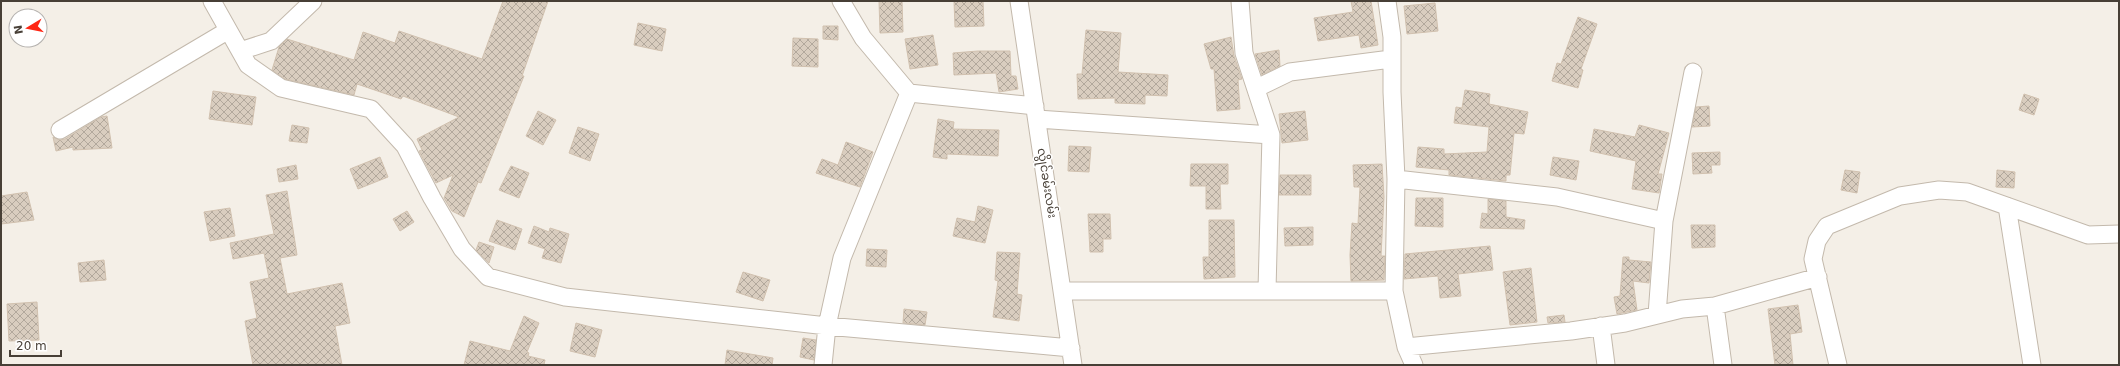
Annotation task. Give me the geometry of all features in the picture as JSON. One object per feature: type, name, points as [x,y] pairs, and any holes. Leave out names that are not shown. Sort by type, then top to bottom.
[{"type":"street","points":[[212,1],[227,31],[248,65],[281,88],[371,109],[406,146],[432,198],[462,249],[488,277],[565,297],[827,326],[1071,348]]},
{"type":"street","points":[[240,51],[271,41],[313,1]]},
{"type":"street","points":[[841,1],[863,38],[909,93],[1036,113],[1271,135]]},
{"type":"street","name":"လွိုင်ခမ်းလမ်း","points":[[1019,1],[1073,365]]},
{"type":"street","points":[[1240,1],[1244,53],[1257,88],[1271,135],[1267,290]]},
{"type":"street","points":[[1387,1],[1392,36],[1391,59],[1396,179],[1394,291],[1406,347],[1414,365]]},
{"type":"street","points":[[60,130],[227,31]]},
{"type":"street","points":[[1257,88],[1290,72],[1391,59]]},
{"type":"street","points":[[1657,315],[1664,221],[1692,72]]},
{"type":"street","points":[[823,365],[827,326],[842,258],[909,93]]},
{"type":"street","points":[[1396,179],[1557,197],[1664,221]]},
{"type":"street","points":[[1838,365],[1813,259],[1817,241],[1827,226],[1900,196],[1939,190],[1967,192],[2088,235],[2119,234]]},
{"type":"street","points":[[2007,206],[2032,365]]},
{"type":"street","points":[[1406,347],[1555,333],[1601,326],[1682,309],[1715,306],[1818,277]]},
{"type":"street","points":[[1063,291],[1394,291]]},
{"type":"street","points":[[1715,306],[1723,365]]},
{"type":"street","points":[[1601,326],[1606,365]]},
{"type":"building","points":[[503,1],[548,1],[522,76],[524,76],[481,183],[478,182],[464,217],[452,211],[444,198],[453,175],[436,183],[419,151],[422,150],[417,139],[459,117],[403,96],[401,99],[357,84],[354,95],[285,79],[272,70],[279,47],[287,39],[354,60],[363,32],[395,43],[399,31],[482,59]]},
{"type":"building","points":[[879,1],[902,1],[903,32],[880,33]]},
{"type":"building","points":[[954,1],[983,1],[984,26],[955,27]]},
{"type":"building","points":[[1351,1],[1371,1],[1378,45],[1361,48],[1359,35],[1318,41],[1314,18],[1353,12]]},
{"type":"building","points":[[1435,3],[1438,31],[1407,34],[1404,6]]},
{"type":"building","points":[[1578,17],[1597,24],[1581,69],[1583,70],[1578,88],[1552,81],[1557,63],[1561,64]]},
{"type":"building","points":[[638,23],[666,29],[662,51],[634,45]]},
{"type":"building","points":[[823,26],[838,26],[838,40],[823,39]]},
{"type":"building","points":[[1086,30],[1121,33],[1118,72],[1168,75],[1167,96],[1145,95],[1145,104],[1115,103],[1115,98],[1078,99],[1077,74],[1082,74]]},
{"type":"building","points":[[933,35],[938,65],[910,69],[905,39]]},
{"type":"building","points":[[1231,37],[1234,56],[1242,79],[1238,80],[1240,109],[1217,111],[1214,69],[1211,69],[1204,44]]},
{"type":"building","points":[[793,38],[818,39],[818,67],[792,66]]},
{"type":"building","points":[[1279,50],[1280,66],[1262,75],[1255,54]]},
{"type":"building","points":[[1010,51],[1011,76],[1016,76],[1018,89],[999,92],[996,73],[954,75],[953,53]]},
{"type":"building","points":[[1465,90],[1490,94],[1489,104],[1528,112],[1524,134],[1514,133],[1510,175],[1506,175],[1506,181],[1449,175],[1449,170],[1416,167],[1418,147],[1444,149],[1444,154],[1487,152],[1489,127],[1454,123],[1456,107],[1462,108]]},
{"type":"building","points":[[213,91],[256,97],[252,125],[209,119]]},
{"type":"building","points":[[2024,94],[2039,99],[2034,115],[2019,110]]},
{"type":"building","points":[[1709,106],[1710,126],[1692,127],[1696,107]]},
{"type":"building","points":[[538,111],[556,120],[543,145],[526,136]]},
{"type":"building","points":[[1305,111],[1308,140],[1282,143],[1279,114]]},
{"type":"building","points":[[107,116],[112,148],[73,150],[73,147],[56,151],[53,137],[60,140],[65,139],[101,117]]},
{"type":"building","points":[[938,119],[954,122],[953,129],[999,130],[998,156],[947,154],[947,159],[933,157]]},
{"type":"building","points":[[292,125],[309,128],[307,143],[289,141]]},
{"type":"building","points":[[1639,125],[1669,133],[1658,174],[1662,174],[1659,193],[1632,189],[1636,161],[1590,151],[1594,129],[1635,137]]},
{"type":"building","points":[[578,127],[599,134],[590,161],[569,153]]},
{"type":"building","points":[[846,142],[873,152],[860,187],[816,173],[822,159],[838,165]]},
{"type":"building","points":[[1069,146],[1091,147],[1089,172],[1068,171]]},
{"type":"building","points":[[1720,152],[1720,165],[1711,165],[1712,173],[1693,174],[1692,153]]},
{"type":"building","points":[[380,157],[388,177],[358,189],[350,169]]},
{"type":"building","points":[[1553,157],[1579,161],[1576,180],[1550,175]]},
{"type":"building","points":[[1191,164],[1228,164],[1228,184],[1220,184],[1221,209],[1206,209],[1206,186],[1190,186]]},
{"type":"building","points":[[1382,164],[1384,197],[1381,256],[1385,256],[1384,280],[1351,281],[1350,255],[1352,223],[1358,224],[1360,187],[1354,187],[1353,165]]},
{"type":"building","points":[[296,165],[298,179],[279,182],[277,169]]},
{"type":"building","points":[[511,166],[529,173],[519,198],[499,190]]},
{"type":"building","points":[[1845,170],[1860,172],[1857,193],[1841,190]]},
{"type":"building","points":[[1997,170],[2015,172],[2014,188],[1996,187]]},
{"type":"building","points":[[1280,175],[1311,175],[1311,195],[1279,195]]},
{"type":"building","points":[[287,191],[297,255],[280,258],[287,294],[342,283],[350,323],[335,326],[342,365],[253,365],[245,321],[257,318],[250,282],[269,278],[264,253],[233,259],[230,243],[274,234],[266,195]]},
{"type":"building","points":[[27,192],[34,220],[1,224],[1,196]]},
{"type":"building","points":[[1416,198],[1443,198],[1443,227],[1415,226]]},
{"type":"building","points":[[1488,199],[1506,201],[1506,217],[1525,220],[1524,229],[1480,228],[1482,213],[1488,214]]},
{"type":"building","points":[[978,206],[993,210],[985,243],[953,236],[957,218],[975,222]]},
{"type":"building","points":[[230,208],[235,236],[210,241],[204,212]]},
{"type":"building","points":[[407,211],[414,222],[400,231],[393,219]]},
{"type":"building","points":[[1088,214],[1110,214],[1111,239],[1103,239],[1103,252],[1090,252]]},
{"type":"building","points":[[497,220],[522,229],[515,250],[489,241]]},
{"type":"building","points":[[1209,220],[1234,220],[1235,277],[1204,279],[1203,257],[1209,257]]},
{"type":"building","points":[[1691,225],[1715,225],[1715,247],[1692,248]]},
{"type":"building","points":[[534,226],[549,232],[550,228],[569,234],[561,263],[542,258],[545,249],[528,243]]},
{"type":"building","points":[[1313,227],[1313,245],[1285,246],[1284,228]]},
{"type":"building","points":[[479,242],[494,247],[489,263],[476,250]]},
{"type":"building","points":[[1490,246],[1493,270],[1458,274],[1461,296],[1440,298],[1438,276],[1404,279],[1405,254]]},
{"type":"building","points":[[867,249],[887,250],[886,267],[866,266]]},
{"type":"building","points":[[997,252],[1020,253],[1017,294],[1022,295],[1019,321],[993,317],[998,281],[995,280]]},
{"type":"building","points":[[1623,257],[1629,257],[1629,260],[1651,262],[1649,283],[1633,281],[1637,310],[1617,314],[1614,297],[1620,296]]},
{"type":"building","points":[[104,260],[106,280],[80,282],[78,263]]},
{"type":"building","points":[[1531,268],[1537,322],[1510,325],[1503,272]]},
{"type":"building","points":[[743,272],[770,280],[763,301],[736,292]]},
{"type":"building","points":[[37,302],[39,340],[9,341],[7,304]]},
{"type":"building","points":[[1798,305],[1802,332],[1790,334],[1793,365],[1775,365],[1768,309]]},
{"type":"building","points":[[904,309],[927,312],[925,325],[903,323]]},
{"type":"building","points":[[1564,315],[1565,322],[1548,323],[1547,317]]},
{"type":"building","points":[[524,316],[539,323],[527,352],[529,353],[528,356],[545,360],[544,365],[464,365],[470,341],[510,351]]},
{"type":"building","points":[[576,323],[602,330],[595,357],[570,351]]},
{"type":"building","points":[[803,338],[816,340],[814,360],[800,357]]},
{"type":"building","points":[[727,350],[773,358],[772,365],[725,365]]}]
